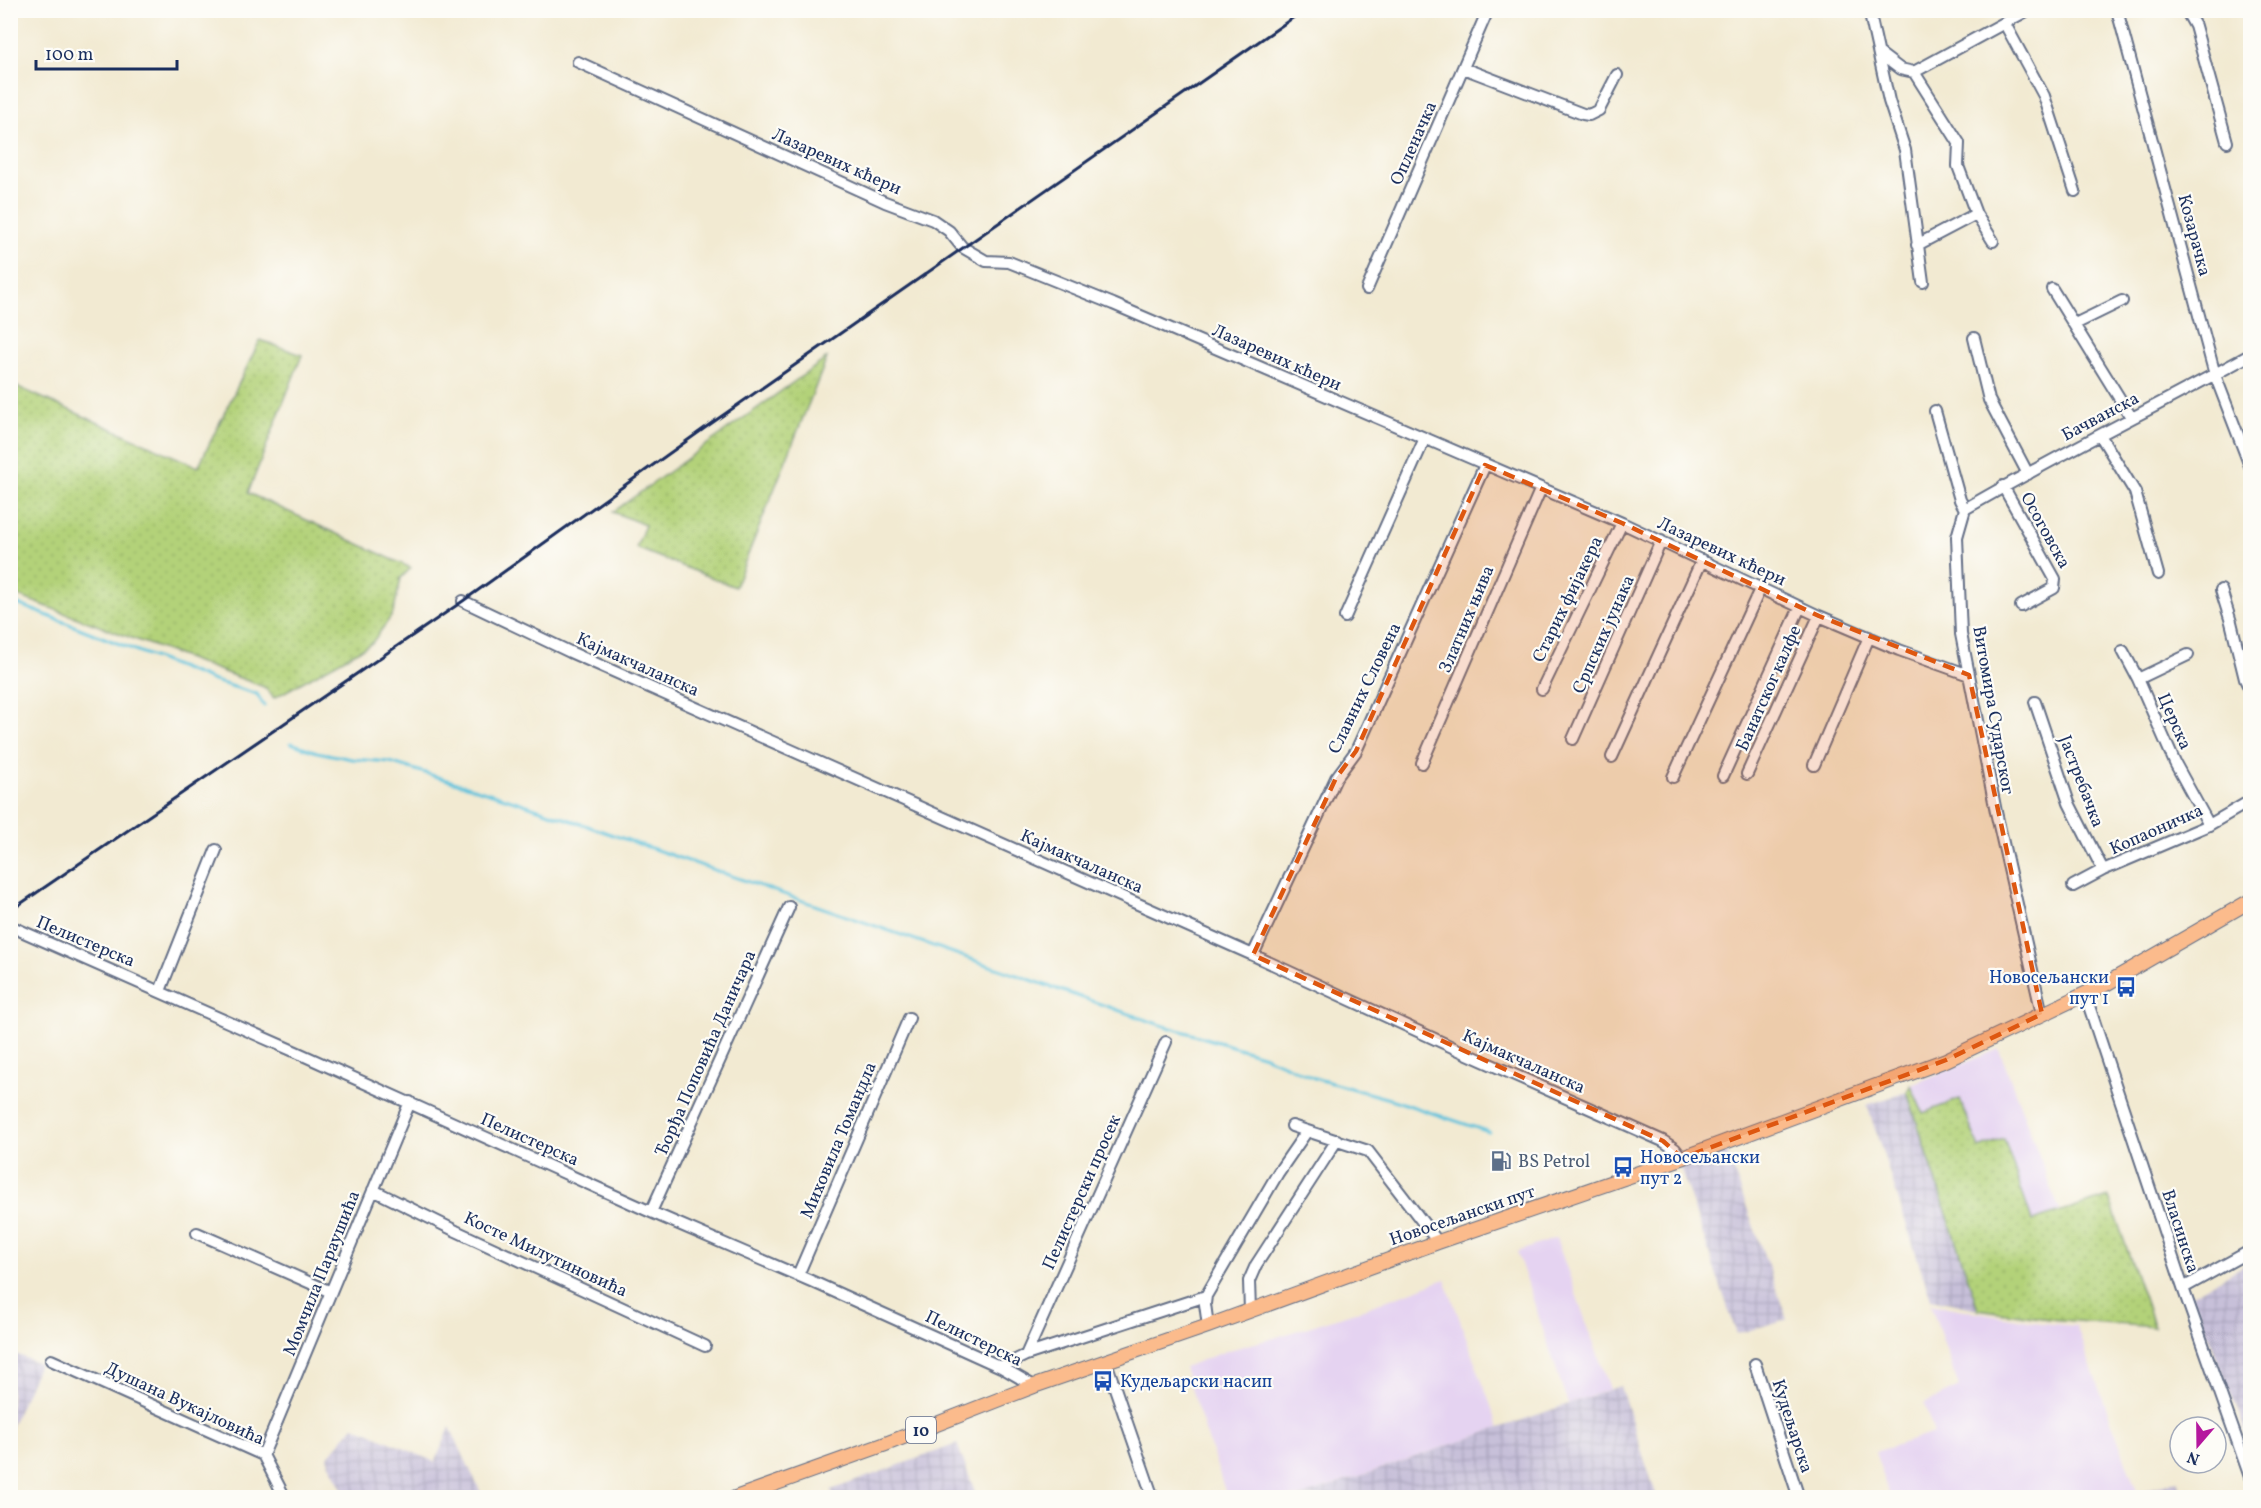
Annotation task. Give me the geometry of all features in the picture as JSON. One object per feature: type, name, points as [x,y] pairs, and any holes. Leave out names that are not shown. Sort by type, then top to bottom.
[{"type":"main road","name":"Новосељански пут","points":[[735,1497],[883,1445],[1034,1386],[1682,1158],[1946,1060],[2085,994],[2250,901]]},
{"type":"street","name":"Опленачка","points":[[1367,289],[1488,10]]},
{"type":"street","points":[[1847,10],[1859,10]]},
{"type":"street","points":[[1869,10],[1889,101],[1905,150],[1923,282]]},
{"type":"street","points":[[1879,53],[1900,69],[1914,72],[2028,10]]},
{"type":"street","name":"Козарачка","points":[[2117,10],[2215,375],[2250,466]]},
{"type":"street","points":[[2186,10],[2195,26],[2227,141]]},
{"type":"street","points":[[2005,24],[2044,96],[2075,191]]},
{"type":"street","name":"Лазаревих кћери","points":[[578,62],[885,202],[933,220],[950,231],[962,247],[986,261],[1009,262],[1102,300],[1622,522],[1819,616],[1969,675]]},
{"type":"street","points":[[1463,68],[1583,114],[1599,110],[1617,75]]},
{"type":"street","points":[[1914,72],[1959,143],[1958,166],[1976,214],[1993,241]]},
{"type":"street","points":[[1917,245],[1976,214]]},
{"type":"street","points":[[2052,289],[2131,417]]},
{"type":"street","points":[[2075,324],[2122,301]]},
{"type":"street","name":"Осоговска","points":[[1974,338],[1989,400],[2028,474]]},
{"type":"street","name":"Бачванска","points":[[1965,509],[2003,486],[2250,355]]},
{"type":"street","points":[[1935,411],[1960,500],[1965,509]]},
{"type":"street","points":[[2100,435],[2135,492],[2158,574]]},
{"type":"street","points":[[1345,617],[1425,438]]},
{"type":"street","name":"Славних Словена","points":[[1253,955],[1336,778],[1356,751],[1485,465]]},
{"type":"street","name":"Осоговска","points":[[2003,486],[2056,584],[2054,588],[2022,606]]},
{"type":"street","name":"Златних њива","points":[[1422,763],[1541,488]]},
{"type":"street","name":"Витомира Сударског","points":[[1965,509],[1957,537],[1961,634],[1996,813],[2042,1014]]},
{"type":"street","name":"Старих фијакера","points":[[1542,689],[1622,522]]},
{"type":"street","name":"Српских јунака","points":[[1573,739],[1661,541]]},
{"type":"street","points":[[1612,757],[1702,560]]},
{"type":"street","points":[[1672,777],[1761,587]]},
{"type":"street","points":[[2221,590],[2245,679],[2250,689]]},
{"type":"street","name":"Кајмакчаланска","points":[[463,601],[570,652],[1253,955],[1663,1141],[1675,1149],[1682,1158]]},
{"type":"street","points":[[1723,776],[1800,607]]},
{"type":"street","name":"Банатског калфе","points":[[1747,774],[1819,616]]},
{"type":"street","points":[[1814,765],[1869,637]]},
{"type":"street","points":[[2123,651],[2138,679]]},
{"type":"street","name":"Церска","points":[[2188,655],[2138,679],[2175,763],[2209,825]]},
{"type":"street","name":"Јастребачка","points":[[2035,702],[2070,803],[2103,870]]},
{"type":"street","name":"Копаоничка","points":[[2073,886],[2103,870],[2209,825],[2250,801]]},
{"type":"street","points":[[160,992],[216,850]]},
{"type":"street","name":"Ђорђа Поповића Даничара","points":[[651,1212],[789,907]]},
{"type":"street","name":"Пелистерска","points":[[10,926],[410,1102],[651,1212],[798,1275],[1001,1367],[1034,1386]]},
{"type":"street","name":"Власинска","points":[[2085,994],[2183,1288],[2250,1477]]},
{"type":"street","name":"Миховила Томандла","points":[[798,1275],[909,1018]]},
{"type":"street","name":"Пелистерски просек","points":[[1026,1355],[1166,1042]]},
{"type":"street","name":"Момчила Параушића","points":[[263,1455],[410,1102]]},
{"type":"street","points":[[1292,1126],[1359,1146],[1371,1153],[1438,1242]]},
{"type":"street","points":[[1208,1326],[1206,1296],[1278,1173],[1307,1131]]},
{"type":"street","points":[[1250,1311],[1249,1281],[1256,1265],[1337,1140]]},
{"type":"street","name":"Косте Милутиновића","points":[[374,1190],[456,1231],[705,1347]]},
{"type":"street","points":[[197,1233],[331,1292]]},
{"type":"street","points":[[2183,1288],[2250,1251]]},
{"type":"street","points":[[1001,1367],[1026,1355],[1206,1296]]},
{"type":"street","name":"Душана Вукајловића","points":[[51,1360],[263,1455],[285,1497]]},
{"type":"street","points":[[1106,1362],[1153,1497]]},
{"type":"street","name":"Кудељарска","points":[[1755,1364],[1799,1497]]},
{"type":"highlighted area","points":[[1485,465],[1622,523],[1819,616],[1969,675],[2042,1014],[1946,1060],[1682,1158],[1663,1141],[1253,955],[1336,778],[1356,751]]},
{"type":"shaded area","points":[[1999,1049],[2060,1211],[2032,1221],[2004,1139],[1979,1148],[1960,1099],[1923,1113],[1911,1085]]},
{"type":"shaded area","points":[[1907,1092],[1978,1309],[1931,1299],[1867,1105]]},
{"type":"shaded area","points":[[1727,1152],[1787,1319],[1737,1334],[1680,1168]]},
{"type":"shaded area","points":[[1556,1238],[1610,1389],[1568,1404],[1517,1252]]},
{"type":"shaded area","points":[[2250,1262],[2250,1442],[2192,1295]]},
{"type":"shaded area","points":[[1445,1279],[1499,1428],[1299,1497],[1227,1497],[1184,1367],[1229,1350],[1358,1311]]},
{"type":"shaded area","points":[[1930,1304],[2040,1323],[2076,1326],[2139,1497],[1876,1497],[1889,1493],[1875,1452],[1934,1433],[1924,1404],[1959,1387]]},
{"type":"shaded area","points":[[11,1352],[39,1364],[11,1427]]},
{"type":"shaded area","points":[[1620,1386],[1657,1497],[1299,1497],[1326,1488]]},
{"type":"shaded area","points":[[354,1426],[435,1462],[450,1427],[483,1497],[346,1497],[327,1458]]},
{"type":"shaded area","points":[[957,1444],[977,1497],[834,1497],[831,1490]]},
{"type":"shaded area","points":[[2177,1480],[2183,1497],[2141,1497],[2139,1492]]},
{"type":"green space","points":[[260,340],[302,355],[248,493],[411,568],[401,578],[393,614],[372,643],[274,698],[264,687],[10,593],[11,384],[198,467]]},
{"type":"green space","points":[[827,358],[735,587],[636,548],[645,525],[613,512]]},
{"type":"green space","points":[[1911,1085],[1923,1113],[1960,1099],[1979,1148],[2004,1139],[2032,1221],[2109,1197],[2154,1327],[2049,1319],[1978,1309],[1907,1092]]},
{"type":"waterway","points":[[10,601],[214,681],[257,694],[264,706]]},
{"type":"waterway","points":[[291,743],[317,752],[352,759],[390,762],[521,803],[1158,1024],[1265,1056],[1314,1078],[1393,1100],[1489,1132]]},
{"type":"railway","points":[[10,911],[463,601],[709,425],[1304,10]]},
{"type":"place","name":"Новосељански пут 1","points":[[2126,987]]},
{"type":"place","name":"BS Petrol","points":[[1501,1161]]},
{"type":"place","name":"Новосељански пут 2","points":[[1623,1167]]},
{"type":"place","name":"Кудељарски насип","points":[[1103,1381]]}]
